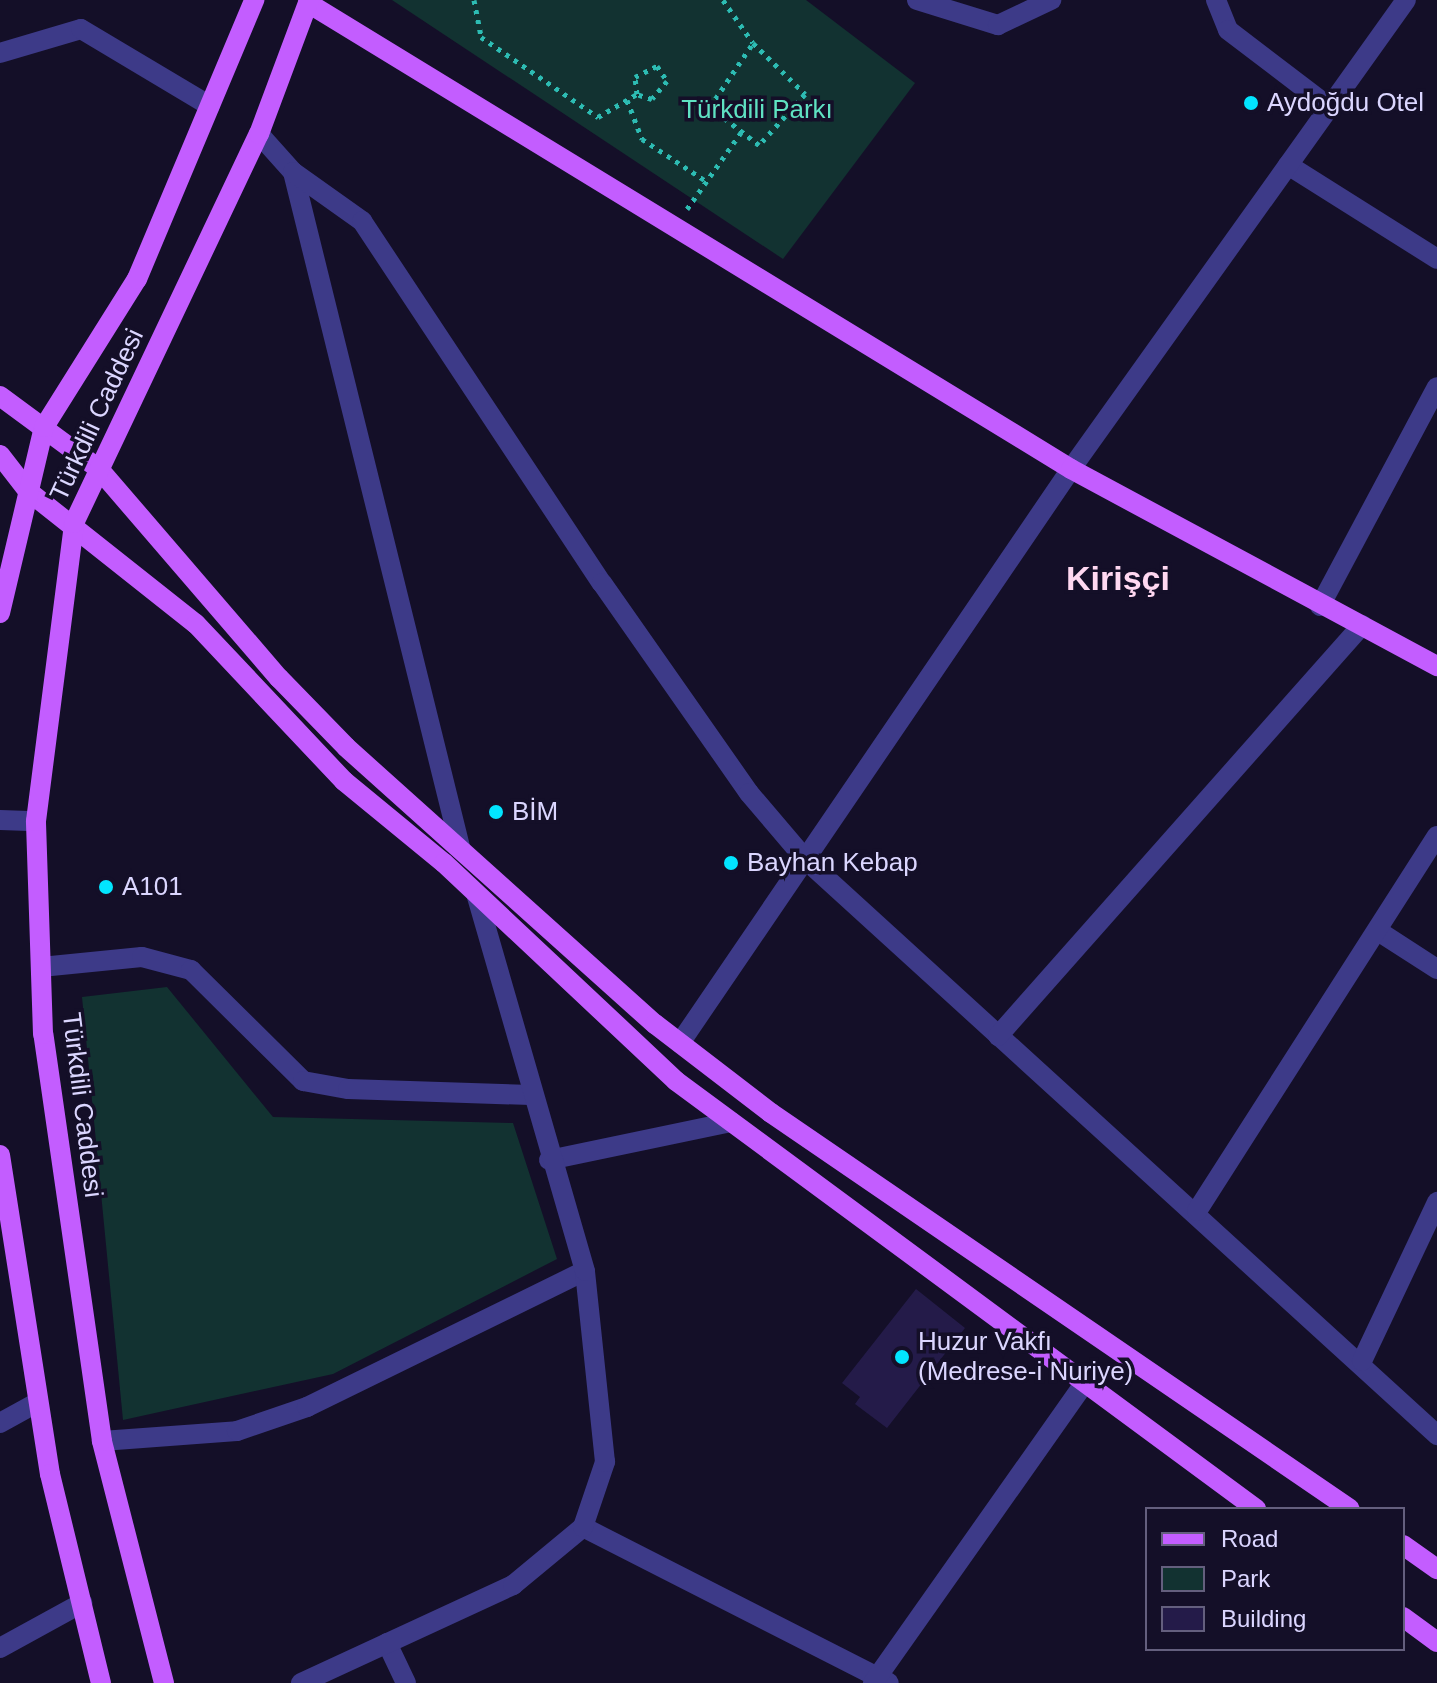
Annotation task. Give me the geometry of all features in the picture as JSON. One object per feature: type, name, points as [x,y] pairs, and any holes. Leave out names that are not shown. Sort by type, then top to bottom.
[{"type":"main road","name":"Türkdili Caddesi","points":[[0,613],[44,427],[137,279],[254,0]]},
{"type":"main road","name":"Türkdili Caddesi","points":[[164,1683],[102,1441],[43,1034],[36,821],[74,523],[259,134],[308,2]]},
{"type":"main road","points":[[308,2],[1071,469],[1320,606],[1437,666]]},
{"type":"main road","points":[[0,396],[99,469],[279,678],[346,747],[680,1043],[771,1113],[1347,1507]]},
{"type":"main road","points":[[0,455],[28,491],[74,523],[196,624],[344,781],[476,893],[676,1081],[1253,1507]]},
{"type":"main road","points":[[0,1155],[4,1212],[50,1474],[101,1683]]},
{"type":"main road","points":[[1405,1546],[1437,1569]]},
{"type":"main road","points":[[1405,1618],[1437,1642]]},
{"type":"street","points":[[917,0],[998,25],[1051,0]]},
{"type":"street","points":[[1216,0],[1228,30],[1329,107]]},
{"type":"street","points":[[680,1043],[1071,469],[1406,0]]},
{"type":"street","points":[[0,53],[81,29],[210,106]]},
{"type":"street","points":[[259,134],[293,172],[362,221],[602,583],[749,793],[806,860],[1362,1361],[1437,1435]]},
{"type":"street","points":[[1288,165],[1437,259]]},
{"type":"street","points":[[293,172],[460,847]]},
{"type":"street","points":[[1320,606],[1437,387]]},
{"type":"street","points":[[998,1036],[1362,625]]},
{"type":"street","points":[[0,820],[36,821]]},
{"type":"street","points":[[1197,1211],[1437,836]]},
{"type":"street","points":[[301,1683],[513,1585],[583,1527],[605,1462],[585,1271],[549,1160],[476,893]]},
{"type":"street","points":[[1378,931],[1437,969]]},
{"type":"street","points":[[41,967],[142,957],[191,970],[303,1081],[348,1089],[531,1095]]},
{"type":"street","points":[[549,1160],[731,1122]]},
{"type":"street","points":[[1362,1361],[1437,1202]]},
{"type":"street","points":[[102,1441],[237,1431],[307,1407],[585,1271]]},
{"type":"street","points":[[583,1527],[881,1681],[1085,1383]]},
{"type":"street","points":[[0,1423],[38,1402]]},
{"type":"street","points":[[0,1648],[82,1603]]},
{"type":"street","points":[[387,1643],[406,1683]]},
{"type":"path","points":[[474,0],[481,37],[598,117],[637,94],[652,99],[667,81],[657,66],[635,77],[637,94]]},
{"type":"path","points":[[723,0],[753,43],[805,94],[759,145],[710,107],[753,43]]},
{"type":"path","points":[[627,100],[642,139],[706,181]]},
{"type":"path","points":[[674,226],[742,131]]},
{"type":"green space","name":"Türkdili Parkı","points":[[392,0],[806,0],[915,83],[783,259]]},
{"type":"green space","points":[[167,987],[273,1117],[513,1123],[557,1259],[333,1374],[123,1420],[82,997]]},
{"type":"building","points":[[916,1289],[965,1328],[887,1428],[855,1404],[860,1397],[842,1383]]},
{"type":"place","name":"Aydoğdu Otel","points":[[1251,103]]},
{"type":"place","name":"BİM","points":[[496,812]]},
{"type":"place","name":"Bayhan Kebap","points":[[731,863]]},
{"type":"place","name":"A101","points":[[106,887]]},
{"type":"place","name":"Huzur Vakfı (Medrese-i Nuriye)","points":[[902,1357]]},
{"type":"district","name":"Kirişçi","points":[[1118,579]]}]
